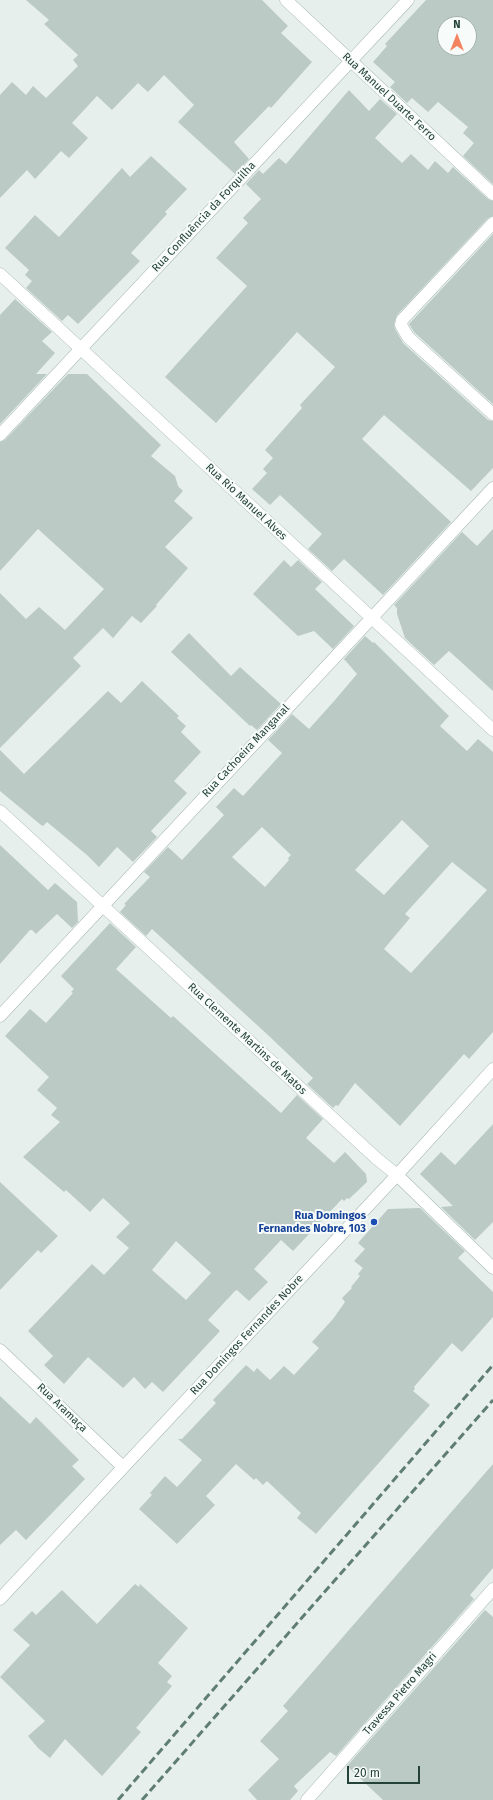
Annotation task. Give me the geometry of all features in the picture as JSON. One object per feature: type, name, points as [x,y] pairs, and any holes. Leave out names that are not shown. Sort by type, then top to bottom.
[{"type":"street","name":"Rua Manuel Duarte Ferro","points":[[286,0],[493,194]]},
{"type":"street","name":"Rua Confluência da Forquilha","points":[[0,435],[408,0]]},
{"type":"street","points":[[493,223],[402,320],[401,325],[408,337],[493,414]]},
{"type":"street","name":"Rua Rio Manuel Alves","points":[[0,274],[493,730]]},
{"type":"street","name":"Rua Cachoeira Manganal","points":[[0,1016],[493,488]]},
{"type":"street","name":"Rua Clemente Martins de Matos","points":[[0,811],[370,1152],[397,1175],[493,1268]]},
{"type":"street","name":"Rua Domingos Fernandes Nobre","points":[[0,1599],[397,1175],[493,1069]]},
{"type":"street","name":"Rua Aramaça","points":[[0,1350],[123,1467]]},
{"type":"street","name":"Travessa Pietro Magri","points":[[307,1800],[493,1589]]},
{"type":"building","points":[[26,0],[262,0],[288,26],[281,33],[312,62],[271,108],[269,106],[234,142],[249,159],[235,174],[178,122],[194,105],[164,75],[148,92],[138,83],[112,110],[97,96],[72,123],[88,138],[69,158],[61,151],[35,179],[27,170],[0,198],[0,95],[12,82],[26,95],[33,86],[46,98],[78,66],[73,60],[78,55],[44,24],[49,20]]},
{"type":"building","points":[[426,0],[493,0],[493,184],[463,156],[474,143],[463,133],[468,127],[438,102],[428,112],[412,98],[407,103],[390,87],[395,82],[373,62],[387,46],[385,44]]},
{"type":"building","points":[[349,90],[369,111],[380,99],[397,114],[375,138],[402,163],[411,154],[428,170],[435,161],[448,173],[453,167],[488,199],[493,201],[493,216],[488,218],[397,315],[394,324],[395,329],[403,343],[488,420],[493,421],[493,468],[471,491],[384,415],[362,439],[451,522],[383,595],[344,559],[332,571],[308,549],[322,534],[280,495],[270,505],[252,489],[267,473],[263,469],[273,458],[265,450],[302,408],[300,405],[335,367],[297,332],[216,423],[165,377],[247,286],[216,258],[248,223],[243,218],[261,199],[246,184],[259,170],[263,174],[279,158],[286,164]]},
{"type":"building","points":[[151,156],[187,189],[165,212],[167,214],[131,253],[140,261],[78,324],[68,315],[62,321],[26,288],[32,281],[25,275],[29,270],[5,248],[35,215],[59,237],[122,168],[130,177]]},
{"type":"building","points":[[493,234],[493,404],[414,332],[409,324]]},
{"type":"building","points":[[15,299],[52,332],[42,341],[55,353],[36,374],[47,374],[0,424],[0,315]]},
{"type":"building","points":[[68,374],[87,374],[161,445],[151,456],[175,476],[178,486],[183,491],[174,501],[193,518],[165,547],[188,568],[141,623],[132,616],[113,638],[103,628],[73,658],[81,666],[0,748],[0,593],[26,619],[39,607],[65,630],[104,589],[38,529],[0,571],[0,442],[5,440]]},
{"type":"building","points":[[493,529],[493,691],[449,651],[434,665],[405,638],[397,614],[397,608],[394,605],[462,532],[477,546]]},
{"type":"building","points":[[284,560],[291,567],[298,560],[322,582],[315,589],[354,626],[333,649],[314,631],[298,636],[253,594]]},
{"type":"building","points":[[189,633],[231,676],[240,667],[281,704],[257,730],[251,725],[250,726],[171,652]]},
{"type":"building","points":[[365,636],[373,643],[374,642],[449,716],[440,726],[467,751],[478,739],[493,752],[493,1032],[469,1059],[464,1054],[400,1126],[355,1083],[338,1106],[336,1105],[333,1108],[307,1084],[313,1078],[269,1036],[152,929],[146,936],[120,912],[126,905],[124,904],[150,877],[144,872],[168,847],[182,860],[224,815],[216,807],[234,788],[243,796],[282,753],[268,740],[292,714],[309,729],[335,700],[357,674],[344,659]],"holes":[[[402,820],[429,846],[384,895],[355,870]],[[262,827],[291,855],[288,858],[289,860],[265,887],[232,857]],[[452,862],[487,890],[411,973],[384,949],[410,918],[405,914]]]},
{"type":"building","points":[[142,681],[179,716],[177,718],[186,726],[181,732],[201,752],[174,781],[187,793],[151,831],[157,837],[133,862],[117,847],[99,867],[87,855],[47,822],[43,826],[41,825],[0,791],[0,750],[24,774],[108,691],[121,703]]},
{"type":"building","points":[[0,845],[48,890],[55,883],[77,902],[78,922],[72,928],[57,914],[36,934],[30,930],[0,964]]},
{"type":"building","points":[[110,923],[136,947],[116,969],[171,1018],[173,1016],[281,1113],[297,1095],[323,1119],[306,1138],[334,1163],[345,1152],[366,1174],[367,1182],[349,1199],[347,1198],[344,1201],[342,1199],[293,1251],[281,1240],[254,1269],[268,1282],[249,1301],[237,1290],[235,1291],[208,1320],[220,1331],[163,1392],[152,1382],[145,1389],[134,1377],[123,1388],[88,1357],[64,1384],[44,1365],[53,1356],[28,1331],[92,1264],[104,1275],[129,1248],[116,1237],[130,1223],[103,1198],[90,1212],[66,1190],[64,1192],[23,1157],[60,1122],[51,1115],[57,1108],[37,1090],[49,1077],[5,1036],[30,1009],[46,1023],[73,993],[71,992],[74,989],[61,976]],"holes":[[[176,1241],[211,1273],[186,1300],[152,1270]]]},
{"type":"building","points":[[493,1124],[493,1222],[475,1240],[441,1207],[453,1206],[420,1174],[441,1152],[455,1165]]},
{"type":"building","points":[[0,1182],[58,1236],[41,1253],[38,1250],[0,1290]]},
{"type":"building","points":[[420,1208],[465,1251],[458,1258],[493,1292],[493,1317],[462,1352],[452,1343],[414,1387],[415,1389],[413,1391],[430,1405],[316,1534],[297,1518],[301,1513],[267,1481],[263,1485],[256,1478],[254,1480],[236,1464],[206,1496],[215,1505],[177,1544],[139,1509],[152,1495],[150,1493],[165,1476],[177,1487],[202,1460],[178,1439],[182,1439],[216,1403],[213,1400],[246,1365],[254,1372],[257,1368],[270,1380],[284,1366],[294,1375],[319,1348],[312,1342],[333,1319],[345,1302],[342,1298],[352,1288],[351,1287],[360,1276],[358,1274],[363,1268],[354,1261],[365,1249],[358,1243],[388,1209]]},
{"type":"building","points":[[0,1396],[30,1424],[36,1417],[79,1460],[72,1466],[85,1479],[26,1540],[16,1530],[0,1545]]},
{"type":"building","points":[[493,1464],[493,1568],[470,1595],[474,1599],[336,1756],[330,1752],[294,1786],[298,1791],[290,1800],[257,1800],[248,1790],[279,1759],[260,1741],[288,1711],[283,1706]]},
{"type":"building","points":[[135,1584],[139,1587],[140,1584],[188,1628],[158,1663],[172,1676],[167,1682],[172,1686],[136,1728],[141,1732],[102,1776],[65,1739],[50,1758],[38,1748],[28,1736],[45,1721],[0,1677],[30,1645],[13,1630],[32,1611],[36,1615],[62,1590],[97,1624]]},
{"type":"building","points":[[485,1610],[493,1617],[493,1800],[383,1800],[347,1766]]},
{"type":"railway","points":[[118,1800],[493,1365]]},
{"type":"railway","points":[[142,1800],[493,1400]]},
{"type":"place","name":"Rua Domingos Fernandes Nobre, 103","points":[[374,1222]]}]
